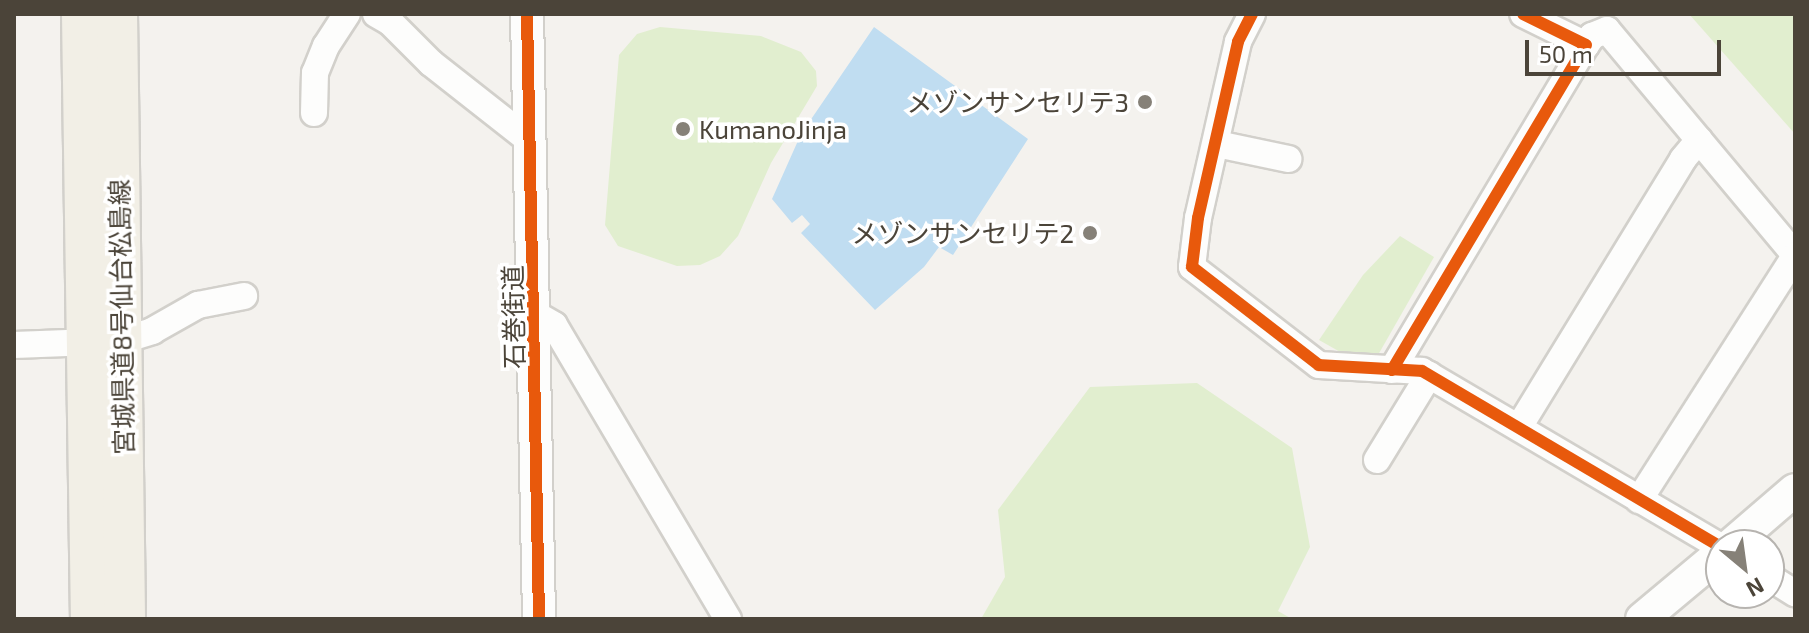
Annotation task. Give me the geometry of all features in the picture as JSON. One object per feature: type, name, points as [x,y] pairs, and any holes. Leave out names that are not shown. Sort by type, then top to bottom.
[{"type":"main road","name":"宮城県道8号仙台松島線","points":[[82,14],[125,619]]},
{"type":"main road","name":"宮城県道8号仙台松島線","points":[[91,619],[117,14]]},
{"type":"street","points":[[314,113],[315,73],[326,46],[347,14]]},
{"type":"street","points":[[376,14],[390,22],[431,63],[529,140]]},
{"type":"street","name":"石巻街道","points":[[527,14],[539,619]]},
{"type":"street","points":[[1252,14],[1238,42],[1198,218],[1192,267],[1319,365],[1429,375],[1705,540]]},
{"type":"street","points":[[1523,14],[1586,45]]},
{"type":"street","points":[[1392,370],[1586,45],[1592,36],[1607,30],[1795,256],[1639,500]]},
{"type":"street","points":[[1519,427],[1683,159],[1699,140]]},
{"type":"street","points":[[1217,144],[1288,159]]},
{"type":"street","points":[[14,345],[104,342],[152,331],[198,305],[244,296]]},
{"type":"street","points":[[535,314],[554,325],[728,619]]},
{"type":"street","points":[[1377,460],[1429,375]]},
{"type":"street","points":[[1750,529],[1795,490]]},
{"type":"street","points":[[1642,619],[1705,564]]},
{"type":"green space","points":[[1689,14],[1795,14],[1795,134]]},
{"type":"green space","points":[[660,27],[761,36],[801,52],[816,71],[817,86],[771,163],[738,236],[720,256],[700,265],[677,266],[618,246],[605,225],[619,55],[637,34]]},
{"type":"green space","points":[[1400,236],[1434,257],[1378,355],[1342,353],[1319,340],[1363,275]]},
{"type":"green space","points":[[1197,383],[1292,448],[1310,547],[1278,611],[1292,619],[981,619],[1005,577],[998,510],[1090,387]]},
{"type":"water","points":[[874,27],[1028,139],[953,255],[939,247],[924,267],[875,310],[801,233],[810,224],[802,215],[792,223],[772,199],[801,134]]},
{"type":"cycle path","points":[[527,14],[539,619]]},
{"type":"cycle path","points":[[1252,14],[1238,42],[1198,218],[1192,267],[1319,365],[1422,371],[1705,538]]},
{"type":"cycle path","points":[[1392,370],[1586,45],[1523,14]]},
{"type":"place","name":"メゾンサンセリテ3","points":[[1145,102]]},
{"type":"place","name":"KumanoJinja","points":[[683,129]]},
{"type":"place","name":"メゾンサンセリテ2","points":[[1090,233]]}]
